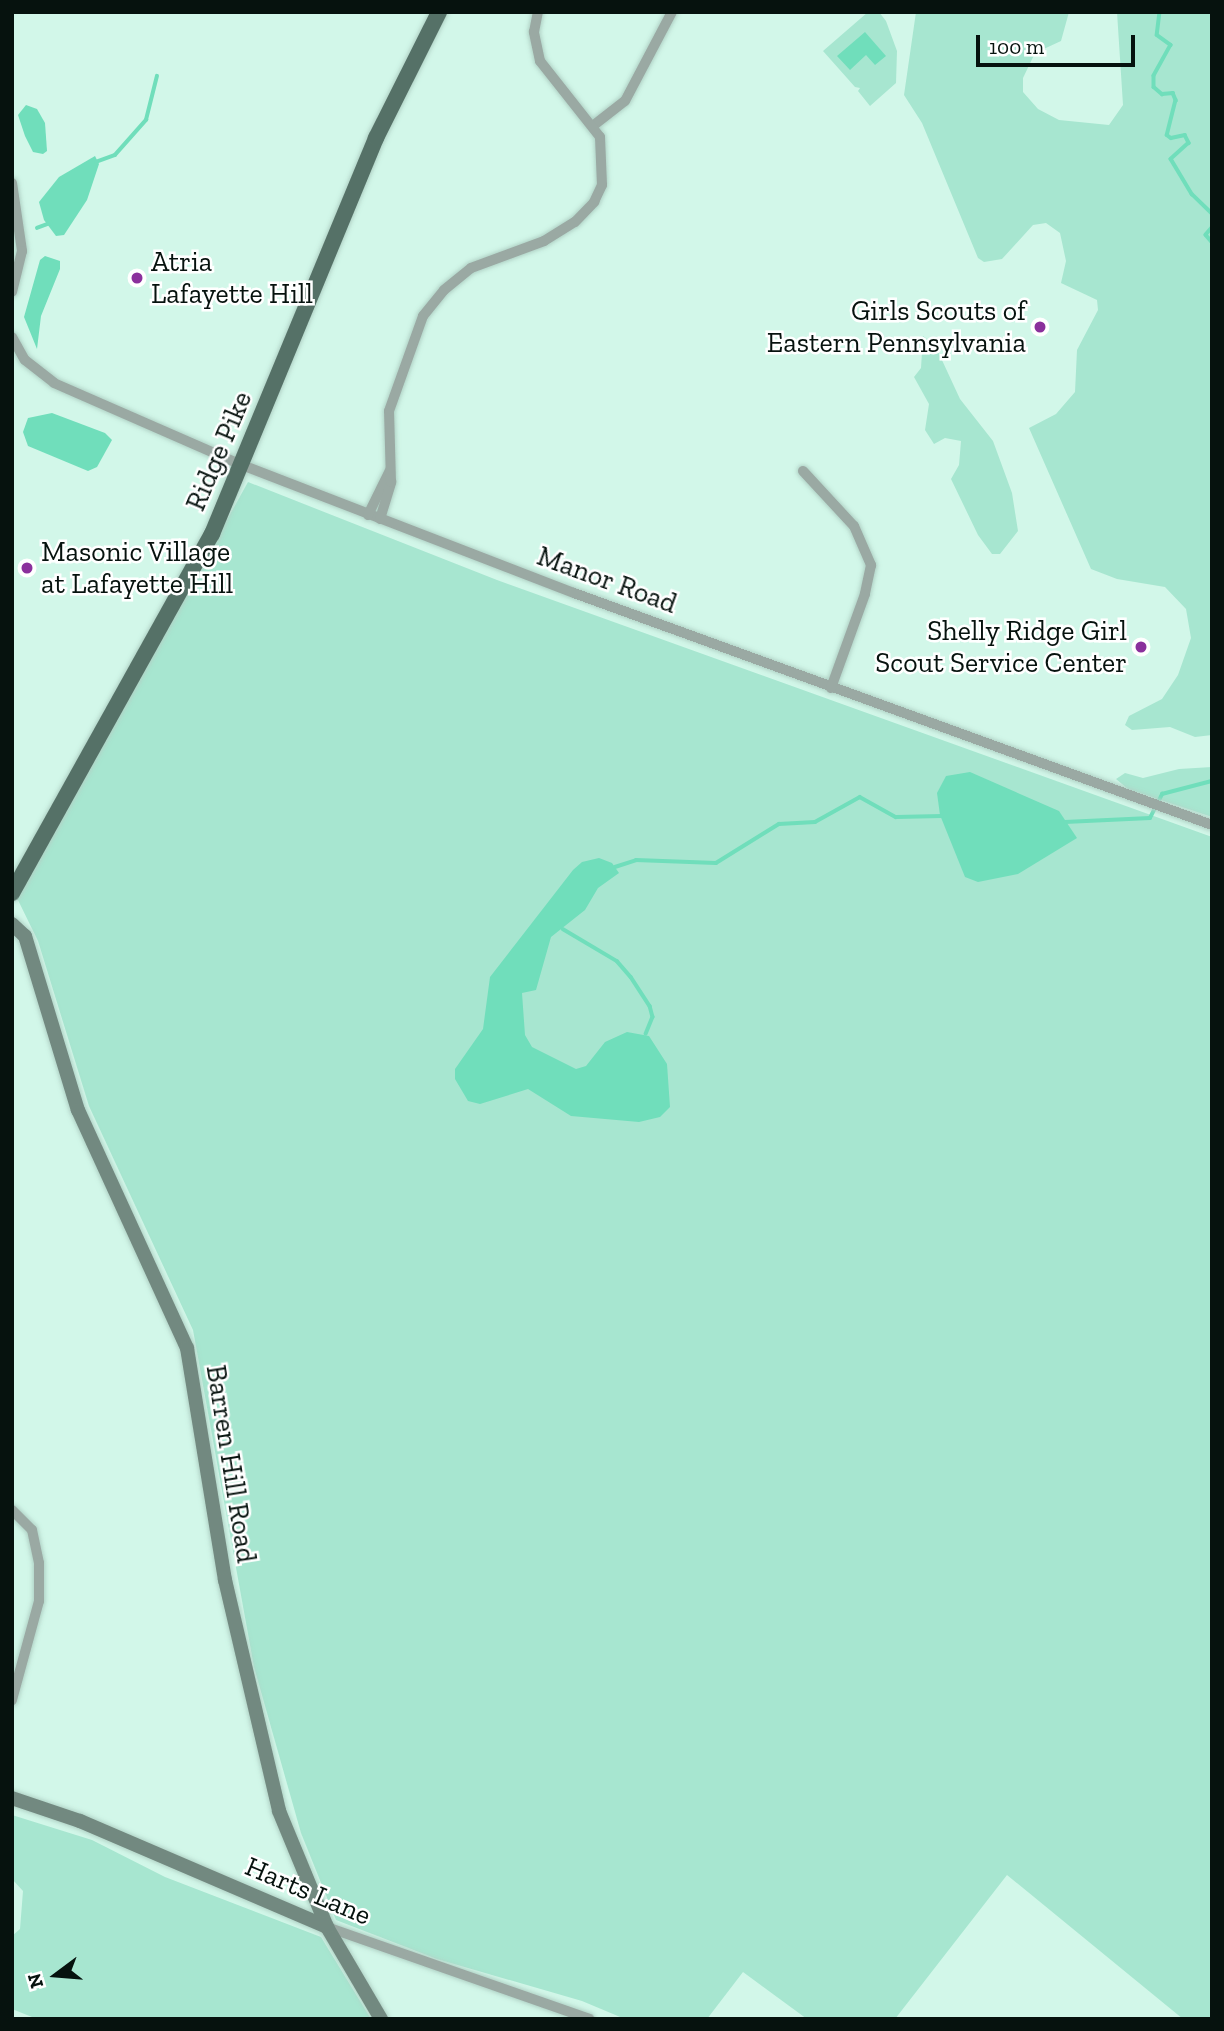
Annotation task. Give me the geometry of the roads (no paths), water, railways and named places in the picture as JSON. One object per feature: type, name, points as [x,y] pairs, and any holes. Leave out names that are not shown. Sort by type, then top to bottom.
[{"type":"main road","name":"Ridge Pike","points":[[12,893],[212,534],[376,138],[439,12]]},
{"type":"street","points":[[380,519],[391,489],[389,411],[423,316],[444,290],[471,268],[544,241],[589,210],[602,185],[604,165],[594,125],[540,61],[534,32],[538,12]]},
{"type":"street","points":[[594,125],[629,96],[672,12]]},
{"type":"street","points":[[12,183],[22,251],[12,292]]},
{"type":"street","name":"Manor Road","points":[[12,337],[25,360],[54,383],[242,465],[368,515],[831,688],[1212,825]]},
{"type":"street","points":[[368,515],[390,470]]},
{"type":"street","points":[[803,471],[814,478],[855,526],[871,565],[865,594],[831,688]]},
{"type":"street","name":"Barren Hill Road","points":[[12,924],[27,944],[73,1098],[187,1348],[225,1580],[259,1736],[279,1811],[327,1927],[381,2019]]},
{"type":"street","points":[[12,1510],[32,1530],[39,1563],[39,1601],[12,1700]]},
{"type":"street","name":"Harts Lane","points":[[12,1798],[80,1821],[327,1927],[589,2019]]},
{"type":"waterway","points":[[1160,12],[1157,35],[1171,45],[1154,76],[1154,87],[1162,94],[1173,93],[1176,100],[1167,135],[1171,138],[1185,135],[1189,143],[1171,159],[1192,194],[1212,213]]},
{"type":"waterway","points":[[96,162],[115,155],[146,120],[157,76]]},
{"type":"waterway","points":[[37,228],[50,223]]},
{"type":"waterway","points":[[1212,228],[1206,235],[1212,242]]},
{"type":"waterway","points":[[1065,822],[1150,818],[1162,794],[1212,781]]},
{"type":"waterway","points":[[615,867],[636,860],[716,863],[779,824],[815,822],[860,797],[896,817],[942,816]]},
{"type":"waterway","points":[[563,929],[617,961],[631,977],[650,1006],[653,1017],[646,1034]]},
{"type":"place","name":"Atria Lafayette Hill","points":[[137,278]]},
{"type":"place","name":"Girls Scouts of Eastern Pennsylvania","points":[[1040,327]]},
{"type":"place","name":"Masonic Village at Lafayette Hill","points":[[27,568]]},
{"type":"place","name":"Shelly Ridge Girl Scout Service Center","points":[[1141,647]]}]
